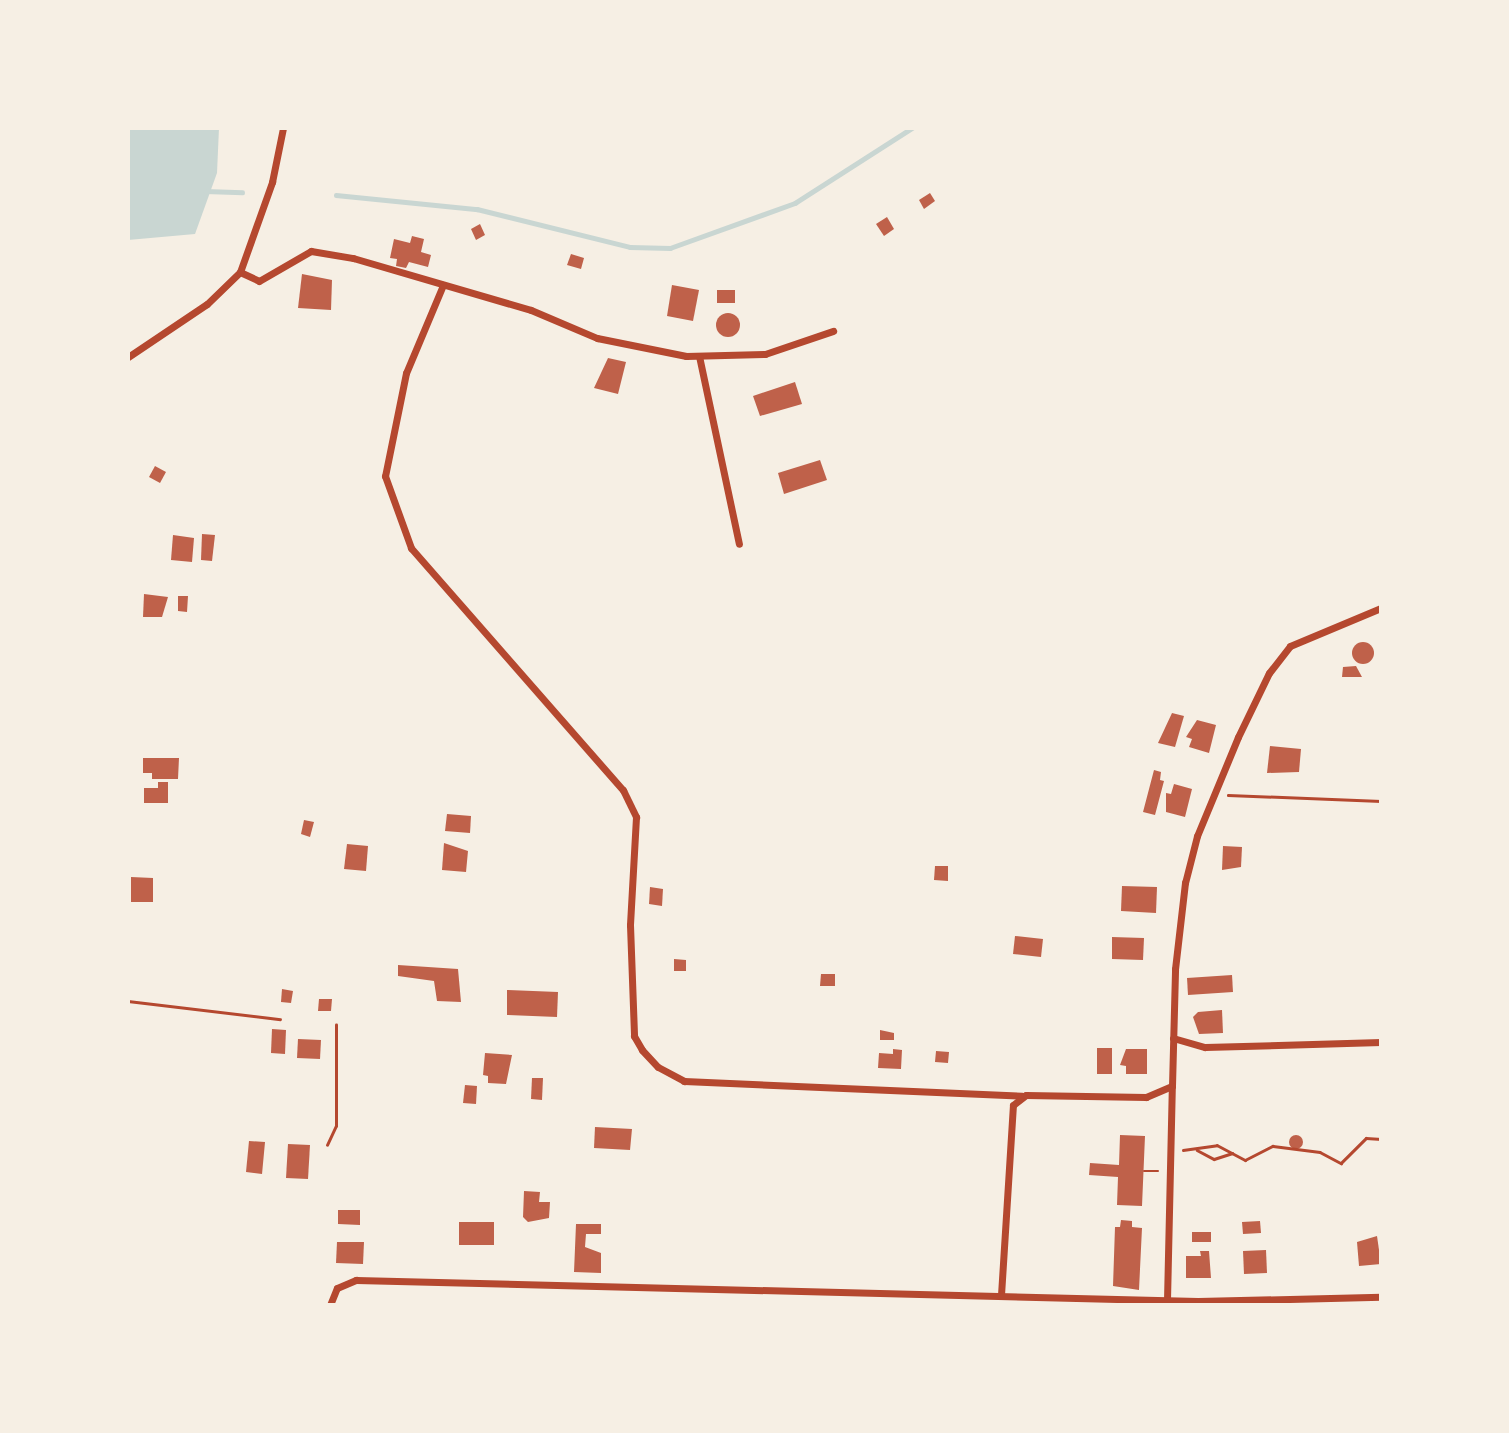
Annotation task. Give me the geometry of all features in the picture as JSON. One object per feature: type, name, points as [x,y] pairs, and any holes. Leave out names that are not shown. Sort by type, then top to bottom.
[{"type":"street","points":[[128,356],[206,304],[240,272],[272,181],[283,128]]},
{"type":"street","points":[[240,272],[259,281],[311,251],[353,258],[531,310],[597,338],[699,356],[765,354],[833,331]]},
{"type":"street","points":[[443,285],[406,373],[384,476],[411,548],[623,790],[636,817],[631,939],[634,1036],[658,1068],[684,1081],[1022,1096],[1146,1097],[1172,1086]]},
{"type":"street","points":[[699,356],[739,544]]},
{"type":"street","points":[[1167,1300],[1175,969],[1185,883],[1214,794],[1237,737],[1279,659],[1304,638],[1381,608]]},
{"type":"street","points":[[1173,1038],[1205,1047],[1381,1042]]},
{"type":"street","points":[[1001,1295],[1009,1116],[1022,1096]]},
{"type":"street","points":[[330,1305],[337,1288],[356,1280],[1001,1295],[1199,1303],[1381,1297]]},
{"type":"path","points":[[1214,794],[1381,801]]},
{"type":"path","points":[[128,1001],[280,1019]]},
{"type":"path","points":[[327,1145],[336,1126],[336,1025]]},
{"type":"path","points":[[1172,1150],[1197,1150],[1212,1145],[1233,1152],[1245,1160],[1273,1146],[1320,1152],[1341,1163],[1366,1138],[1381,1139]]},
{"type":"path","points":[[1197,1150],[1214,1159],[1233,1152]]},
{"type":"shaded area","points":[[128,128],[219,128],[217,173],[195,234],[128,240]]},
{"type":"building","points":[[930,193],[935,201],[924,209],[919,200]]},
{"type":"building","points":[[887,217],[894,229],[884,236],[876,224]]},
{"type":"building","points":[[480,224],[485,235],[476,240],[471,229]]},
{"type":"building","points":[[412,236],[424,239],[421,252],[431,255],[428,267],[409,262],[406,268],[396,266],[397,259],[390,258],[394,239],[410,243]]},
{"type":"building","points":[[571,254],[584,258],[581,269],[567,265]]},
{"type":"building","points":[[302,274],[332,280],[331,310],[298,308]]},
{"type":"building","points":[[672,285],[699,290],[693,321],[667,316]]},
{"type":"building","points":[[717,290],[735,290],[735,303],[717,303]]},
{"type":"building","points":[[728,313],[737,316],[740,325],[737,334],[728,337],[719,334],[716,325],[719,316]]},
{"type":"building","points":[[608,358],[626,362],[618,394],[594,388]]},
{"type":"building","points":[[795,382],[802,404],[760,416],[753,396]]},
{"type":"building","points":[[820,460],[827,480],[784,494],[778,473]]},
{"type":"building","points":[[155,466],[166,472],[160,483],[149,477]]},
{"type":"building","points":[[202,534],[215,535],[212,561],[201,560]]},
{"type":"building","points":[[173,535],[194,538],[192,562],[171,560]]},
{"type":"building","points":[[144,594],[168,597],[162,617],[143,617]]},
{"type":"building","points":[[178,596],[188,596],[187,612],[178,611]]},
{"type":"building","points":[[1363,642],[1371,645],[1374,653],[1371,661],[1363,664],[1355,661],[1352,653],[1355,645]]},
{"type":"building","points":[[1356,666],[1362,677],[1342,677],[1343,667]]},
{"type":"building","points":[[1172,713],[1184,716],[1175,747],[1158,743]]},
{"type":"building","points":[[1197,720],[1216,725],[1209,753],[1189,747],[1192,739],[1186,737]]},
{"type":"building","points":[[1270,746],[1301,749],[1299,772],[1267,773]]},
{"type":"building","points":[[143,758],[179,758],[178,779],[152,779],[152,773],[143,773]]},
{"type":"building","points":[[1154,770],[1161,772],[1160,780],[1164,781],[1155,815],[1143,812]]},
{"type":"building","points":[[158,782],[168,782],[168,803],[144,803],[144,788],[158,788]]},
{"type":"building","points":[[1174,784],[1192,789],[1185,817],[1166,812],[1166,793],[1171,794]]},
{"type":"building","points":[[447,814],[471,816],[470,833],[445,831]]},
{"type":"building","points":[[304,820],[314,822],[310,837],[301,834]]},
{"type":"building","points":[[444,843],[468,851],[466,872],[442,870]]},
{"type":"building","points":[[347,844],[368,846],[366,871],[344,869]]},
{"type":"building","points":[[1223,846],[1242,847],[1241,867],[1222,870]]},
{"type":"building","points":[[935,866],[948,866],[948,881],[934,880]]},
{"type":"building","points":[[131,877],[153,878],[153,902],[131,902]]},
{"type":"building","points":[[1122,886],[1157,887],[1156,913],[1121,911]]},
{"type":"building","points":[[650,887],[663,889],[662,906],[649,904]]},
{"type":"building","points":[[1015,936],[1043,939],[1041,957],[1013,954]]},
{"type":"building","points":[[1112,937],[1144,938],[1143,960],[1112,959]]},
{"type":"building","points":[[674,959],[686,960],[686,971],[674,971]]},
{"type":"building","points":[[398,965],[458,969],[461,1002],[437,1001],[434,981],[398,976]]},
{"type":"building","points":[[821,974],[835,974],[835,986],[820,986]]},
{"type":"building","points":[[1232,975],[1233,992],[1188,995],[1187,978]]},
{"type":"building","points":[[282,989],[293,991],[291,1003],[281,1002]]},
{"type":"building","points":[[507,990],[558,992],[557,1017],[507,1015]]},
{"type":"building","points":[[319,999],[332,999],[331,1011],[318,1011]]},
{"type":"building","points":[[1222,1010],[1223,1033],[1199,1034],[1193,1017],[1198,1012]]},
{"type":"building","points":[[272,1029],[286,1030],[285,1054],[271,1053]]},
{"type":"building","points":[[880,1030],[894,1033],[894,1040],[880,1040]]},
{"type":"building","points":[[298,1039],[321,1040],[320,1059],[297,1058]]},
{"type":"building","points":[[1097,1048],[1112,1048],[1112,1074],[1097,1074]]},
{"type":"building","points":[[893,1049],[902,1050],[901,1069],[878,1068],[879,1053],[893,1054]]},
{"type":"building","points":[[1126,1049],[1147,1049],[1147,1074],[1126,1074],[1126,1066],[1120,1065]]},
{"type":"building","points":[[936,1051],[949,1052],[948,1063],[935,1062]]},
{"type":"building","points":[[485,1053],[512,1055],[506,1084],[488,1083],[488,1076],[483,1075]]},
{"type":"building","points":[[532,1078],[543,1078],[542,1100],[531,1099]]},
{"type":"building","points":[[465,1085],[477,1086],[476,1104],[463,1103]]},
{"type":"building","points":[[595,1127],[632,1129],[630,1150],[594,1148]]},
{"type":"building","points":[[1120,1135],[1145,1136],[1142,1206],[1117,1205],[1118,1177],[1089,1175],[1090,1163],[1119,1165]]},
{"type":"building","points":[[1296,1135],[1301,1137],[1301,1147],[1296,1149],[1291,1147],[1289,1142],[1291,1137]]},
{"type":"building","points":[[249,1141],[265,1142],[262,1174],[246,1172]]},
{"type":"building","points":[[288,1144],[310,1145],[308,1179],[286,1178]]},
{"type":"building","points":[[524,1191],[540,1192],[539,1202],[550,1202],[549,1218],[528,1222],[523,1217]]},
{"type":"building","points":[[338,1210],[360,1210],[360,1225],[338,1224]]},
{"type":"building","points":[[1121,1220],[1132,1221],[1132,1227],[1142,1228],[1139,1290],[1113,1286],[1115,1227],[1120,1227]]},
{"type":"building","points":[[1260,1221],[1261,1233],[1243,1234],[1242,1222]]},
{"type":"building","points":[[459,1222],[494,1222],[494,1245],[459,1245]]},
{"type":"building","points":[[576,1224],[601,1224],[601,1234],[586,1234],[585,1247],[601,1253],[601,1273],[574,1272]]},
{"type":"building","points":[[1192,1232],[1211,1232],[1211,1242],[1192,1242]]},
{"type":"building","points":[[1377,1236],[1381,1264],[1359,1266],[1357,1242]]},
{"type":"building","points":[[337,1242],[364,1242],[363,1264],[336,1263]]},
{"type":"building","points":[[1266,1250],[1267,1273],[1244,1274],[1243,1251]]},
{"type":"building","points":[[1200,1251],[1209,1251],[1211,1278],[1186,1278],[1186,1256],[1201,1256]]},
{"type":"waterway","points":[[336,195],[477,209],[630,247],[670,248],[795,203],[912,128]]},
{"type":"waterway","points":[[205,191],[242,192]]}]
